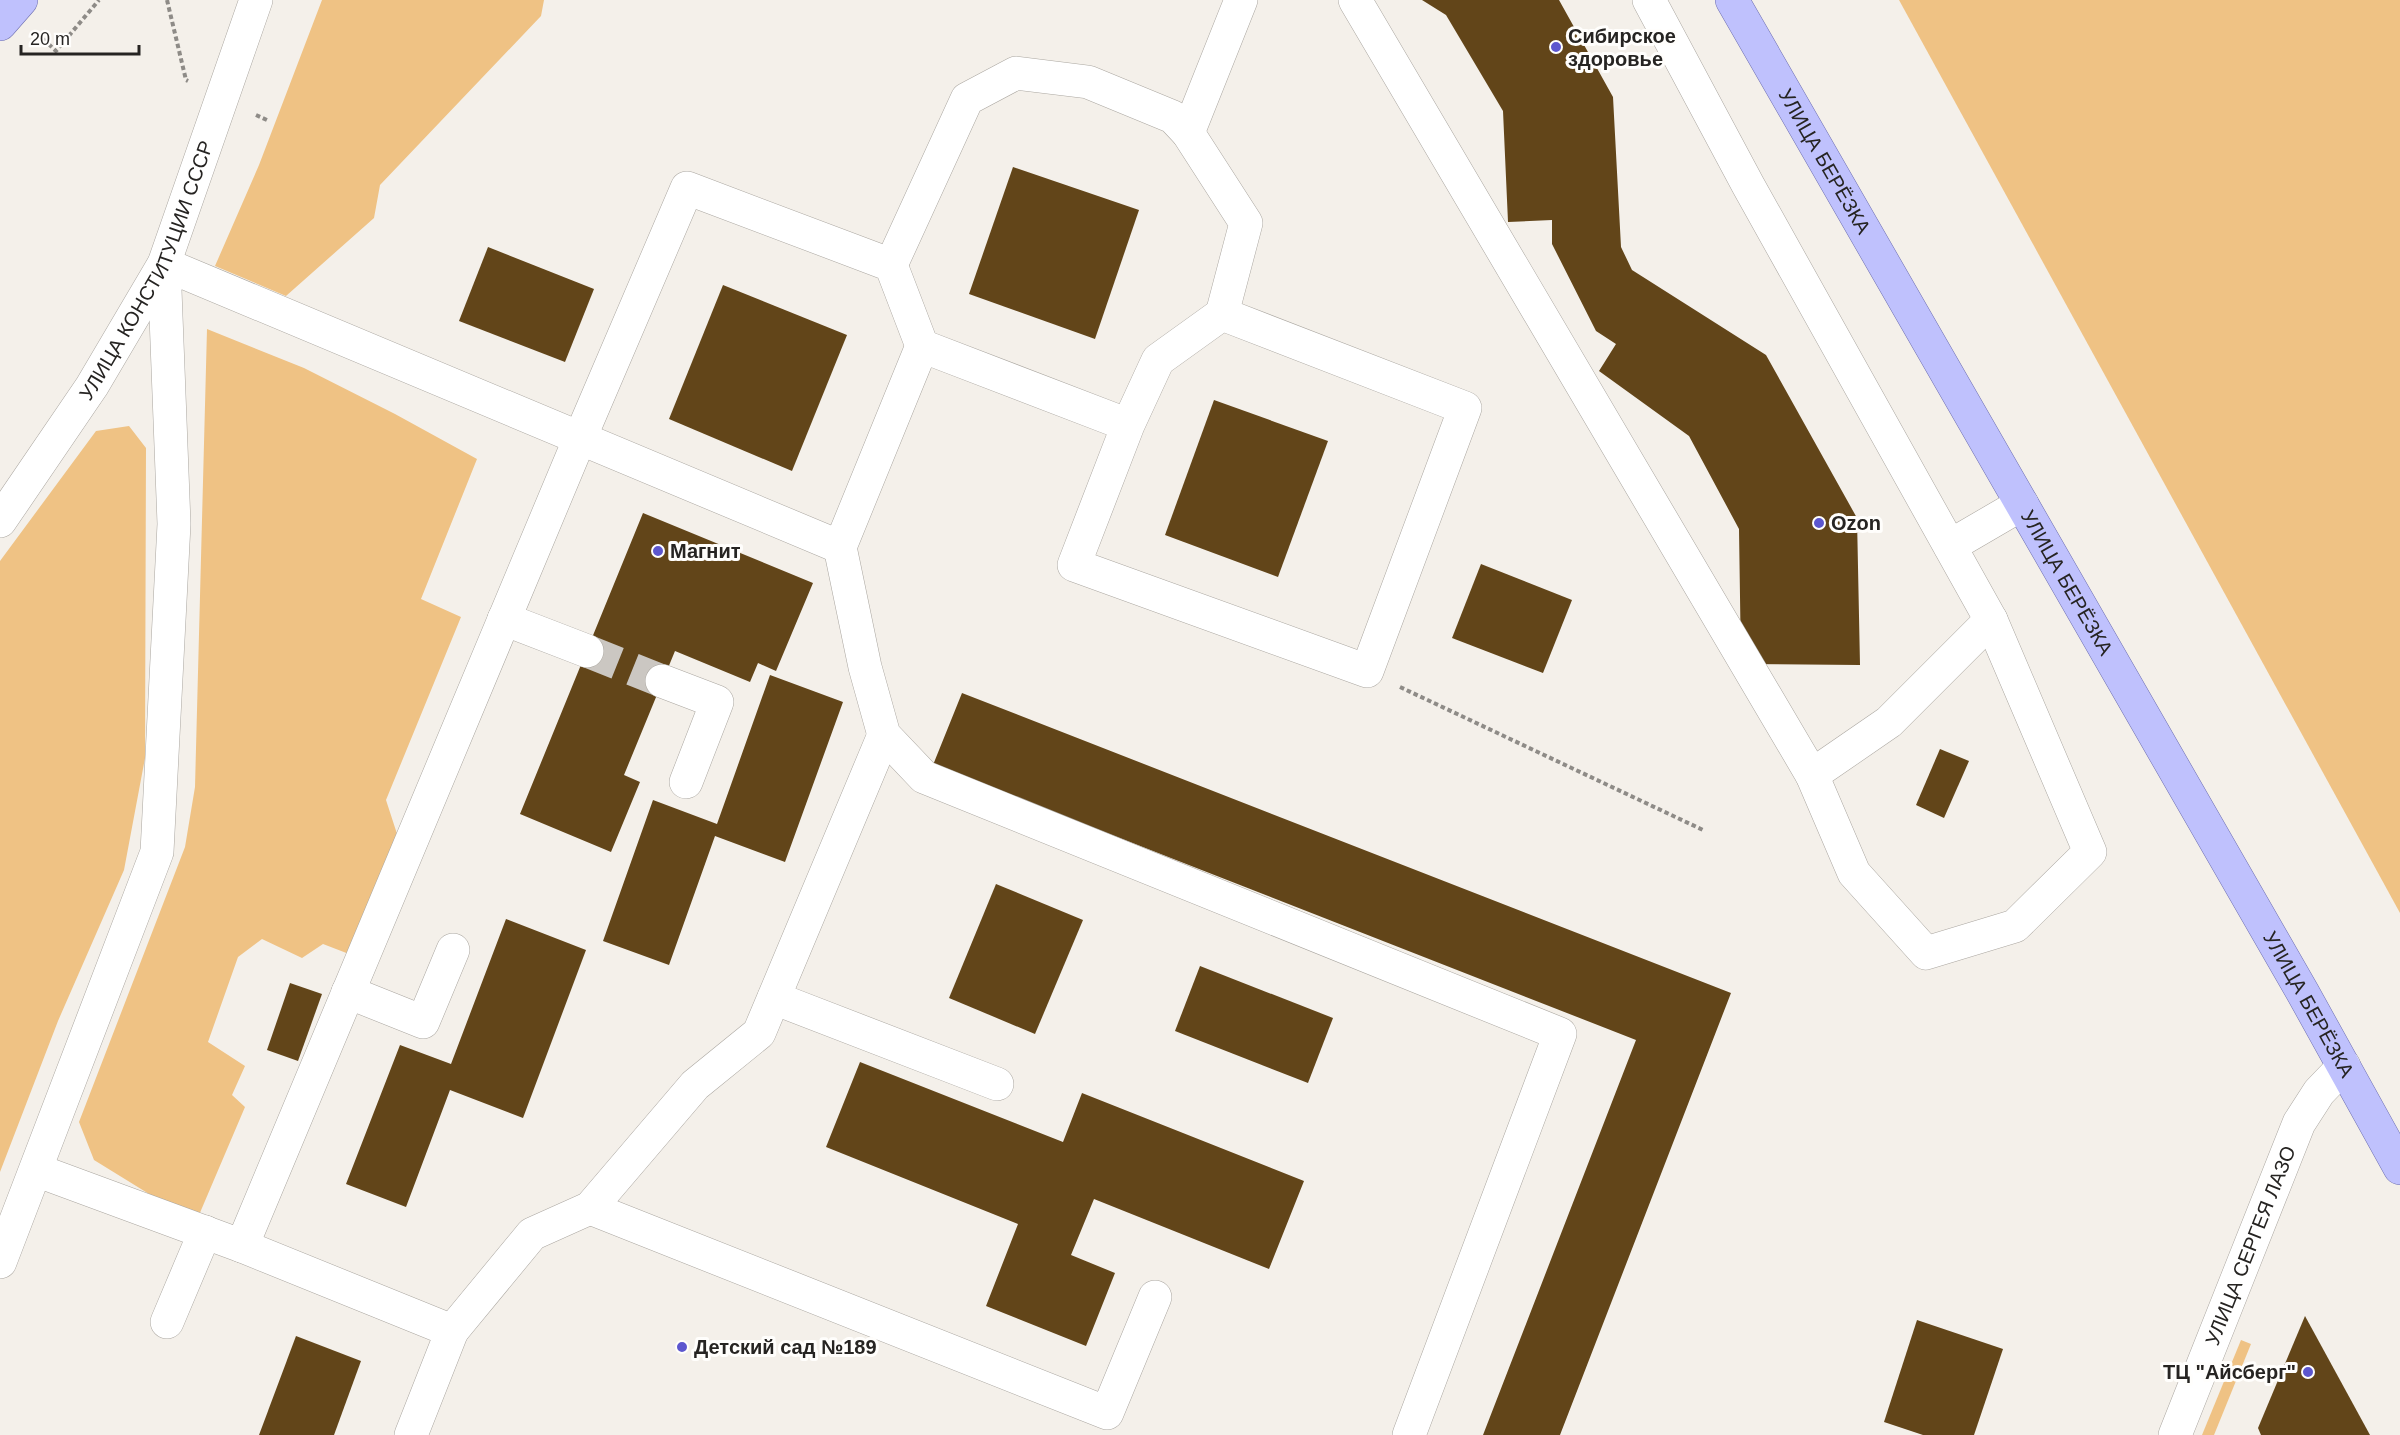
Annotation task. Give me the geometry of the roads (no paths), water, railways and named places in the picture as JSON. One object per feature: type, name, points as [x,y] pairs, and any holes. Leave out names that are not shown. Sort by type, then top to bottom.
[{"type":"main road","points":[[0,24],[21,0]]},
{"type":"main road","name":"УЛИЦА БЕРЁЗКА","points":[[1732,0],[2344,1066],[2400,1168]]},
{"type":"street","name":"УЛИЦА КОНСТИТУЦИИ СССР","points":[[0,521],[92,386],[164,264],[256,0]]},
{"type":"street","points":[[1188,133],[1241,0]]},
{"type":"street","points":[[1354,0],[1812,775],[1854,873],[1926,953],[2015,926],[2090,852],[1991,620],[1748,185],[1649,0]]},
{"type":"street","points":[[1222,314],[1465,408],[1367,671],[1074,565],[1128,425],[1158,360],[1222,314],[1246,223],[1188,133],[1173,117],[1088,82],[1016,73],[966,99],[891,265],[922,346],[840,547],[865,667],[884,735],[924,777],[1560,1034],[1409,1435]]},
{"type":"street","points":[[242,1246],[504,618],[687,188],[891,265]]},
{"type":"street","points":[[0,1262],[157,852],[174,524],[164,264],[840,547]]},
{"type":"street","points":[[922,346],[1128,425]]},
{"type":"street","points":[[1950,546],[2022,504]]},
{"type":"street","points":[[504,618],[587,651]]},
{"type":"street","points":[[1812,775],[1889,722],[1991,620]]},
{"type":"street","points":[[662,681],[717,702],[686,782]]},
{"type":"street","points":[[411,1435],[452,1331],[532,1234],[590,1208],[695,1085],[759,1033],[884,735]]},
{"type":"street","points":[[348,992],[423,1022],[453,950]]},
{"type":"street","points":[[774,998],[997,1084]]},
{"type":"street","name":"УЛИЦА СЕРГЕЯ ЛАЗО","points":[[2175,1435],[2299,1123],[2319,1092],[2344,1066]]},
{"type":"street","points":[[36,1170],[242,1246],[452,1331]]},
{"type":"street","points":[[590,1208],[1107,1413],[1155,1297]]},
{"type":"street","points":[[167,1322],[205,1232]]},
{"type":"tunnel","points":[[587,651],[662,681]]},
{"type":"place","name":"Сибирское здоровье","points":[[1556,47]]},
{"type":"place","name":"Ozon","points":[[1819,523]]},
{"type":"place","name":"Магнит","points":[[658,551]]},
{"type":"place","name":"Детский сад №189","points":[[682,1347]]},
{"type":"place","name":"ТЦ \"Айсберг\"","points":[[2308,1372]]}]
